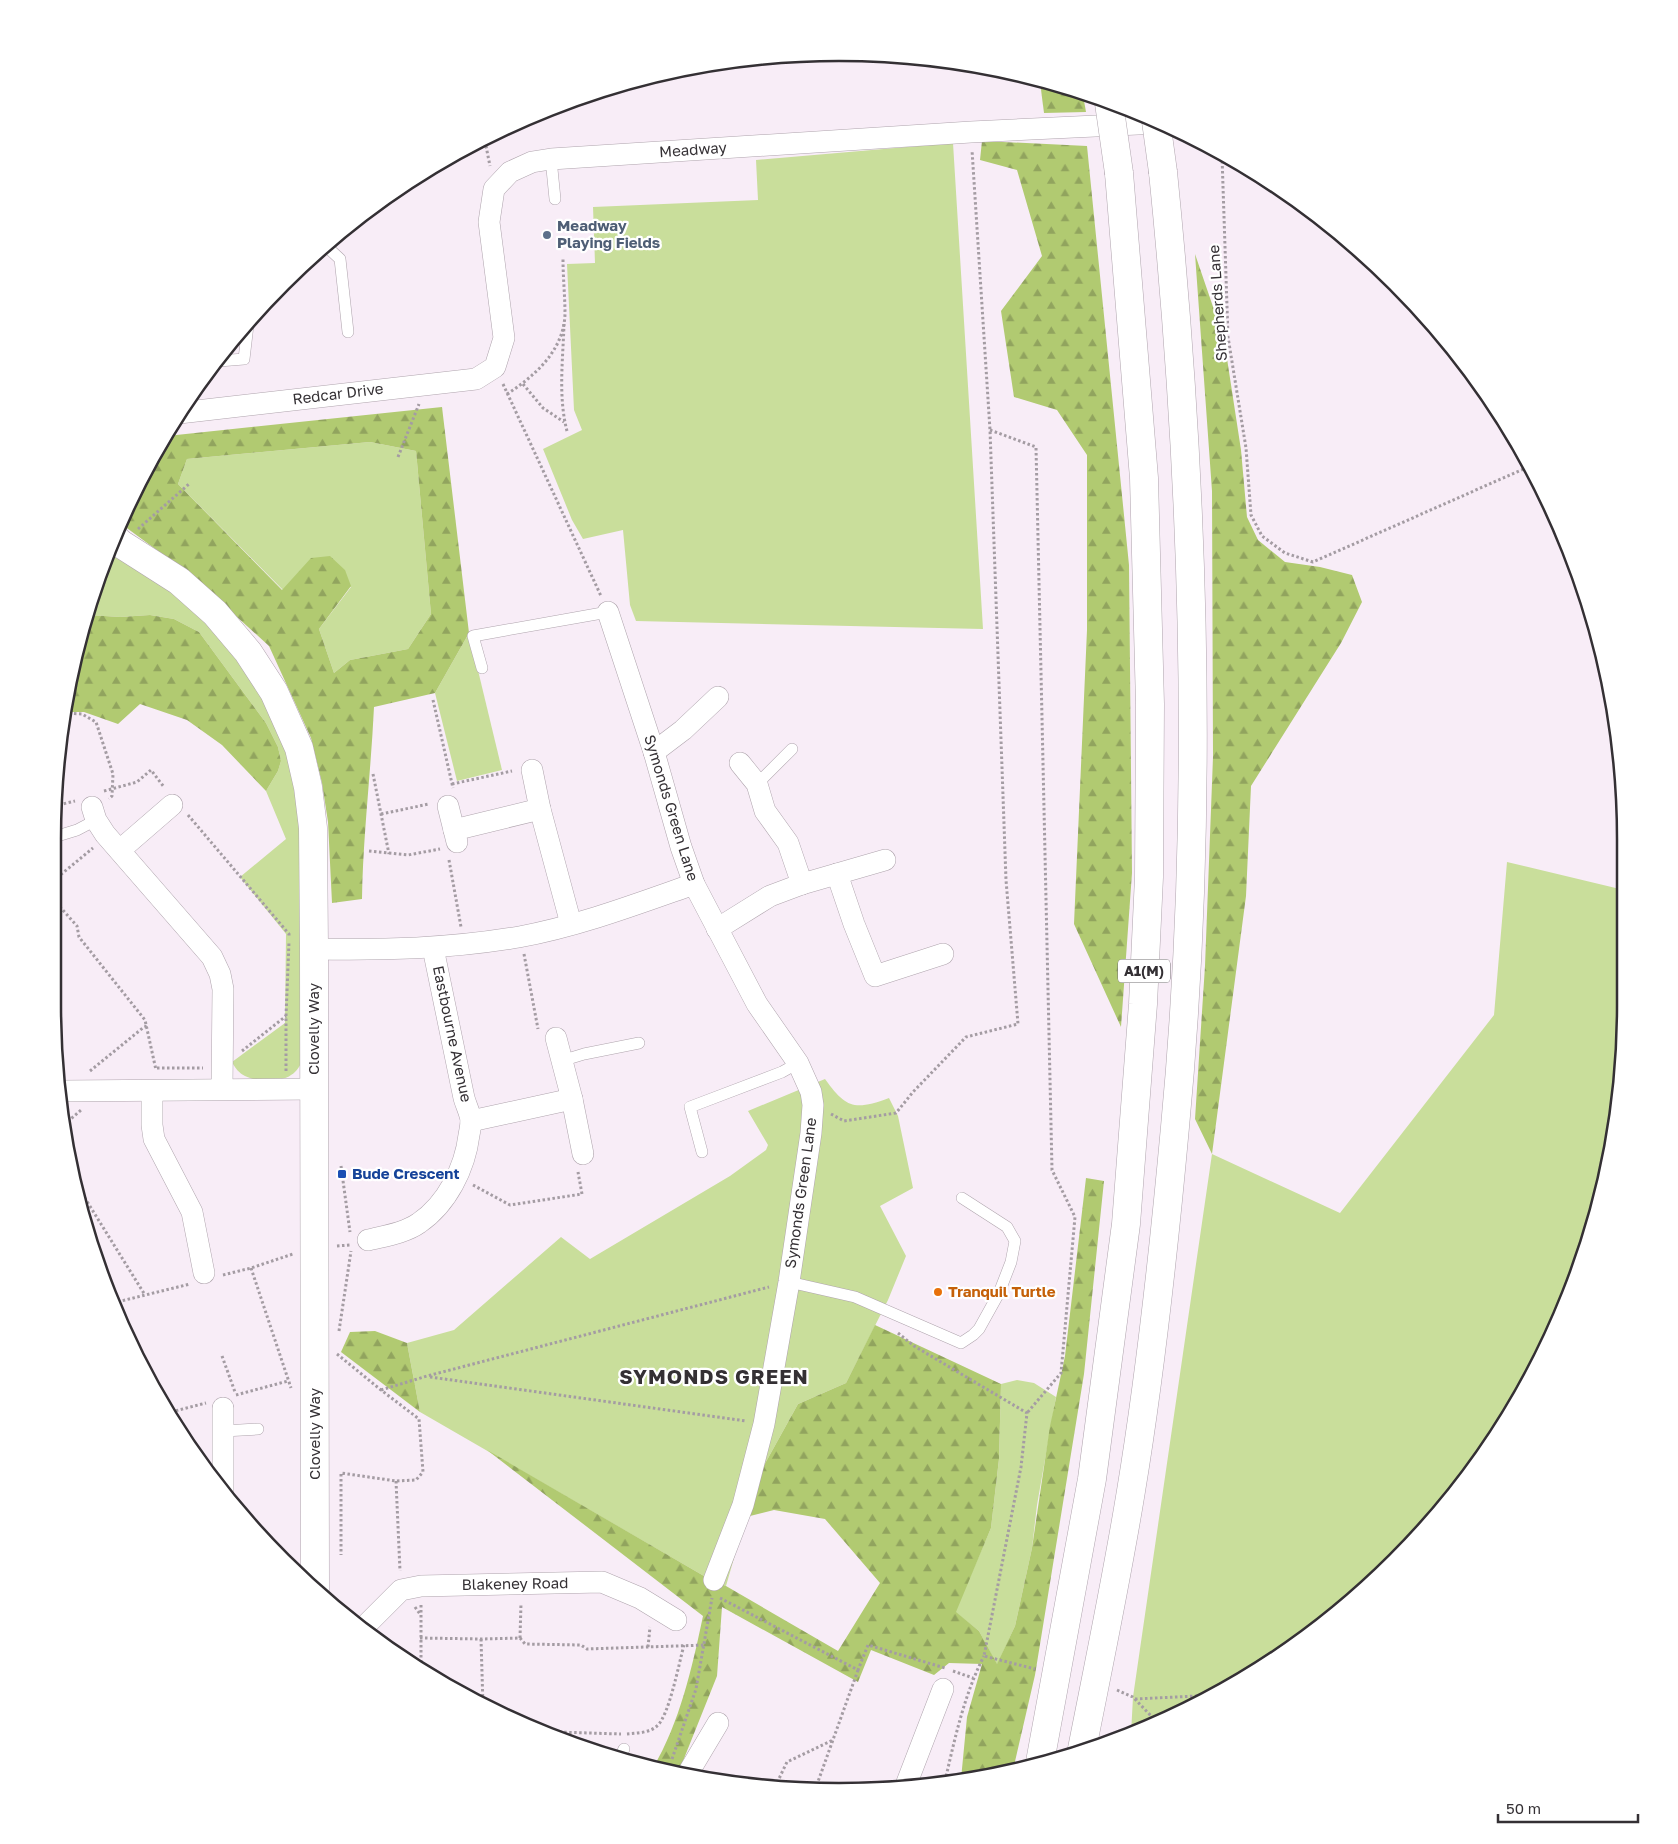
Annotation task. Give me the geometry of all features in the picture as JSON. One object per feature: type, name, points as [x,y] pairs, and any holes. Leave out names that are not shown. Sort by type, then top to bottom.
[{"type":"main road","name":"A1(M)","points":[[1041,1756],[1092,1479],[1126,1224],[1143,1004],[1148,877],[1150,704],[1144,478],[1119,173],[1110,110]]},
{"type":"main road","name":"A1(M)","points":[[1083,1743],[1132,1489],[1155,1319],[1176,1124],[1190,876],[1192,632],[1187,484],[1172,263],[1157,129]]},
{"type":"main road","name":"Clovelly Way","points":[[119,544],[178,582],[215,613],[248,652],[274,692],[299,748],[308,787],[313,828],[315,1580]]},
{"type":"street","name":"Meadway","points":[[495,367],[504,338],[489,222],[494,188],[510,172],[532,162],[551,159],[971,132],[1145,124]]},
{"type":"street","name":"Redcar Drive","points":[[189,412],[476,378],[495,367]]},
{"type":"street","name":"Symonds Green Lane","points":[[608,612],[654,752],[681,847],[694,884],[757,1004],[798,1063],[811,1092],[813,1105],[811,1133],[789,1282],[764,1424],[743,1506],[713,1588]]},
{"type":"street","points":[[654,752],[684,730],[718,697]]},
{"type":"street","points":[[740,763],[757,784],[765,811],[788,843],[802,884]]},
{"type":"street","points":[[532,770],[540,809],[571,924]]},
{"type":"street","points":[[176,804],[104,828],[212,958],[220,974],[223,989],[222,1089]]},
{"type":"street","points":[[448,806],[452,840],[540,809]]},
{"type":"street","points":[[717,929],[770,896],[802,884],[885,860]]},
{"type":"street","points":[[837,874],[854,924],[875,976],[943,954]]},
{"type":"street","name":"Eastbourne Avenue","points":[[314,949],[394,950],[433,948],[521,936],[636,905],[694,884]]},
{"type":"street","name":"Eastbourne Avenue","points":[[357,1240],[392,1234],[418,1224],[434,1210],[463,1165],[471,1121],[464,1098],[433,948]]},
{"type":"street","points":[[556,1038],[572,1099],[583,1154]]},
{"type":"street","points":[[66,1091],[315,1089]]},
{"type":"street","points":[[155,1091],[152,1125],[154,1139],[192,1212],[204,1273]]},
{"type":"street","name":"Eastbourne Avenue","points":[[471,1121],[572,1099]]},
{"type":"street","points":[[223,1480],[224,1431],[229,1401]]},
{"type":"street","name":"Blakeney Road","points":[[411,1588],[602,1582],[640,1598],[676,1620]]},
{"type":"street","points":[[368,1623],[411,1588]]},
{"type":"street","points":[[908,1779],[943,1689]]},
{"type":"street","points":[[691,1769],[718,1723]]},
{"type":"lane","points":[[551,159],[555,199]]},
{"type":"lane","points":[[331,250],[340,259],[348,332]]},
{"type":"lane","points":[[226,360],[244,359],[247,335]]},
{"type":"lane","points":[[482,668],[473,636],[608,612]]},
{"type":"lane","points":[[757,784],[792,749]]},
{"type":"lane","points":[[61,835],[77,830],[104,828]]},
{"type":"lane","points":[[561,1061],[584,1054],[639,1043]]},
{"type":"lane","points":[[702,1152],[690,1107],[782,1072],[798,1063]]},
{"type":"lane","points":[[789,1282],[855,1297],[961,1343],[974,1335],[978,1330],[998,1293],[1011,1262],[1015,1241],[1007,1227],[962,1198]]},
{"type":"lane","points":[[224,1431],[258,1430]]},
{"type":"path","points":[[813,1105],[844,1121],[896,1113],[913,1092],[966,1037],[1018,1024],[1006,880],[990,430],[971,132]]},
{"type":"path","name":"Shepherds Lane","points":[[1222,162],[1228,337],[1246,448],[1251,515],[1262,536],[1285,553],[1313,562],[1523,469]]},
{"type":"path","points":[[563,259],[565,316],[562,386],[564,422],[567,431]]},
{"type":"path","points":[[507,394],[545,364],[561,336],[565,316]]},
{"type":"path","points":[[495,367],[608,612]]},
{"type":"path","points":[[398,457],[427,384]]},
{"type":"path","points":[[522,384],[543,408],[564,422]]},
{"type":"path","points":[[946,1775],[956,1732],[972,1678],[984,1656],[1021,1467],[1027,1412],[1061,1373],[1075,1216],[1052,1170],[1036,447],[990,430]]},
{"type":"path","points":[[123,535],[189,484]]},
{"type":"path","points":[[381,814],[435,802],[448,806],[455,798],[433,700]]},
{"type":"path","points":[[61,874],[104,828],[106,802],[112,796],[111,768],[96,722],[82,714],[72,713]]},
{"type":"path","points":[[112,789],[137,782],[151,770],[176,804],[290,934],[286,1016],[286,1089]]},
{"type":"path","points":[[452,784],[518,770],[532,770]]},
{"type":"path","points":[[373,774],[389,854]]},
{"type":"path","points":[[369,851],[408,855],[452,840],[461,918],[462,945]]},
{"type":"path","points":[[61,908],[76,926],[79,937],[145,1020],[156,1068],[155,1091]]},
{"type":"path","points":[[521,936],[540,1040],[556,1038]]},
{"type":"path","points":[[146,1069],[222,1067],[286,1016]]},
{"type":"path","points":[[89,1071],[144,1026],[147,1026]]},
{"type":"path","points":[[82,1071],[99,1071]]},
{"type":"path","points":[[457,1176],[510,1206],[582,1194],[577,1164],[583,1154]]},
{"type":"path","points":[[339,1333],[357,1240],[341,1166]]},
{"type":"path","points":[[87,1201],[145,1295]]},
{"type":"path","points":[[251,1268],[294,1396]]},
{"type":"path","points":[[381,1390],[427,1376],[789,1282]]},
{"type":"path","points":[[897,1332],[914,1346],[1027,1412]]},
{"type":"path","points":[[336,1352],[419,1419],[423,1472],[416,1480],[396,1481],[341,1473],[341,1555]]},
{"type":"path","points":[[222,1356],[229,1401]]},
{"type":"path","points":[[427,1376],[764,1424]]},
{"type":"path","points":[[396,1481],[411,1588],[420,1614],[421,1661]]},
{"type":"path","points":[[521,1584],[520,1638],[526,1644],[581,1645],[587,1649],[705,1645]]},
{"type":"path","points":[[411,1588],[420,1614]]},
{"type":"path","points":[[669,1764],[696,1689],[705,1645],[713,1588],[858,1670]]},
{"type":"path","points":[[420,1638],[520,1638]]},
{"type":"path","points":[[481,1639],[483,1696]]},
{"type":"path","points":[[564,1732],[624,1734],[645,1732],[657,1726],[665,1714],[684,1645]]},
{"type":"path","points":[[818,1782],[868,1645],[972,1678]]},
{"type":"path","points":[[984,1656],[1038,1670]]},
{"type":"path","points":[[1117,1690],[1133,1696],[1152,1717]]},
{"type":"path","points":[[1135,1699],[1196,1696]]},
{"type":"path","points":[[778,1780],[787,1762],[833,1740]]},
{"type":"green space","points":[[1041,88],[1084,102],[1086,112],[1044,113]]},
{"type":"green space","points":[[982,141],[1087,146],[1129,565],[1132,873],[1121,1027],[1074,924],[1087,630],[1087,455],[1057,410],[1014,397],[1001,311],[1042,256],[1017,170],[980,160]]},
{"type":"green space","points":[[953,143],[983,629],[636,621],[630,605],[623,530],[583,539],[572,520],[543,449],[582,430],[574,410],[567,264],[595,263],[593,207],[758,200],[756,160]]},
{"type":"green space","points":[[1195,254],[1224,339],[1241,450],[1247,517],[1258,540],[1285,562],[1320,567],[1352,575],[1362,602],[1341,643],[1251,786],[1246,896],[1212,1154],[1195,1119],[1205,966],[1213,757],[1212,491]]},
{"type":"green space","points":[[442,407],[469,633],[435,693],[374,707],[362,899],[332,903],[328,822],[322,783],[311,738],[269,646],[192,576],[126,528],[141,495],[174,435]],"holes":[[[370,442],[416,451],[431,614],[408,649],[350,660],[334,673],[319,629],[351,586],[345,570],[330,556],[311,558],[282,590],[178,484],[187,459]]]},
{"type":"green space","points":[[370,442],[416,451],[431,614],[408,649],[350,660],[334,673],[319,629],[351,587],[283,590],[178,484],[187,459]]},
{"type":"green space","points":[[114,557],[155,580],[209,622],[250,673],[288,750],[300,801],[303,1060],[295,1072],[287,1078],[268,1081],[255,1080],[239,1072],[232,1062],[285,1023],[286,934],[240,877],[286,839],[266,791],[278,771],[281,761],[278,747],[266,723],[199,632],[174,619],[150,615],[120,617],[95,615]]},
{"type":"green space","points":[[95,615],[120,617],[150,615],[174,619],[199,632],[266,723],[278,747],[281,761],[278,771],[266,791],[222,745],[187,720],[140,704],[118,724],[84,712],[72,712],[76,687]]},
{"type":"green space","points":[[469,633],[502,770],[457,781],[435,693]]},
{"type":"green space","points":[[1507,862],[1617,888],[1615,1056],[1610,1107],[1602,1157],[1575,1255],[1558,1303],[1537,1349],[1513,1394],[1486,1437],[1456,1478],[1424,1518],[1352,1590],[1271,1652],[1228,1679],[1183,1703],[1131,1726],[1133,1697],[1212,1154],[1340,1213],[1494,1015]]},
{"type":"green space","name":"SYMONDS GREEN","points":[[825,1079],[839,1096],[852,1104],[867,1105],[889,1098],[898,1116],[913,1188],[880,1206],[906,1256],[888,1300],[846,1383],[798,1404],[757,1478],[726,1586],[704,1576],[420,1412],[407,1343],[454,1330],[561,1237],[590,1259],[730,1176],[766,1150],[768,1145],[748,1111]]},
{"type":"green space","points":[[1086,1178],[1104,1181],[1084,1374],[1035,1675],[1015,1762],[991,1768],[962,1773],[967,1717],[982,1664],[949,1663],[934,1675],[871,1650],[858,1682],[722,1607],[717,1676],[683,1761],[680,1766],[657,1761],[678,1713],[703,1616],[487,1450],[704,1576],[726,1586],[838,1651],[880,1583],[825,1519],[774,1510],[746,1517],[757,1478],[798,1404],[846,1383],[875,1325],[1001,1384],[999,1459],[991,1528],[956,1612],[979,1631],[997,1664],[1015,1626],[1032,1548],[1050,1426],[1065,1356]]},
{"type":"green space","points":[[375,1331],[407,1343],[420,1412],[341,1352],[350,1332]]},
{"type":"green space","points":[[1017,1380],[1034,1383],[1056,1397],[1037,1505],[1032,1548],[1015,1626],[997,1665],[979,1631],[955,1612],[991,1528],[999,1459],[1001,1384]]},
{"type":"place","name":"Meadway Playing Fields","points":[[547,235]]},
{"type":"place","name":"Bude Crescent","points":[[342,1174]]},
{"type":"place","name":"Tranquil Turtle","points":[[938,1292]]},
{"type":"district","name":"SYMONDS GREEN","points":[[714,1377]]}]
